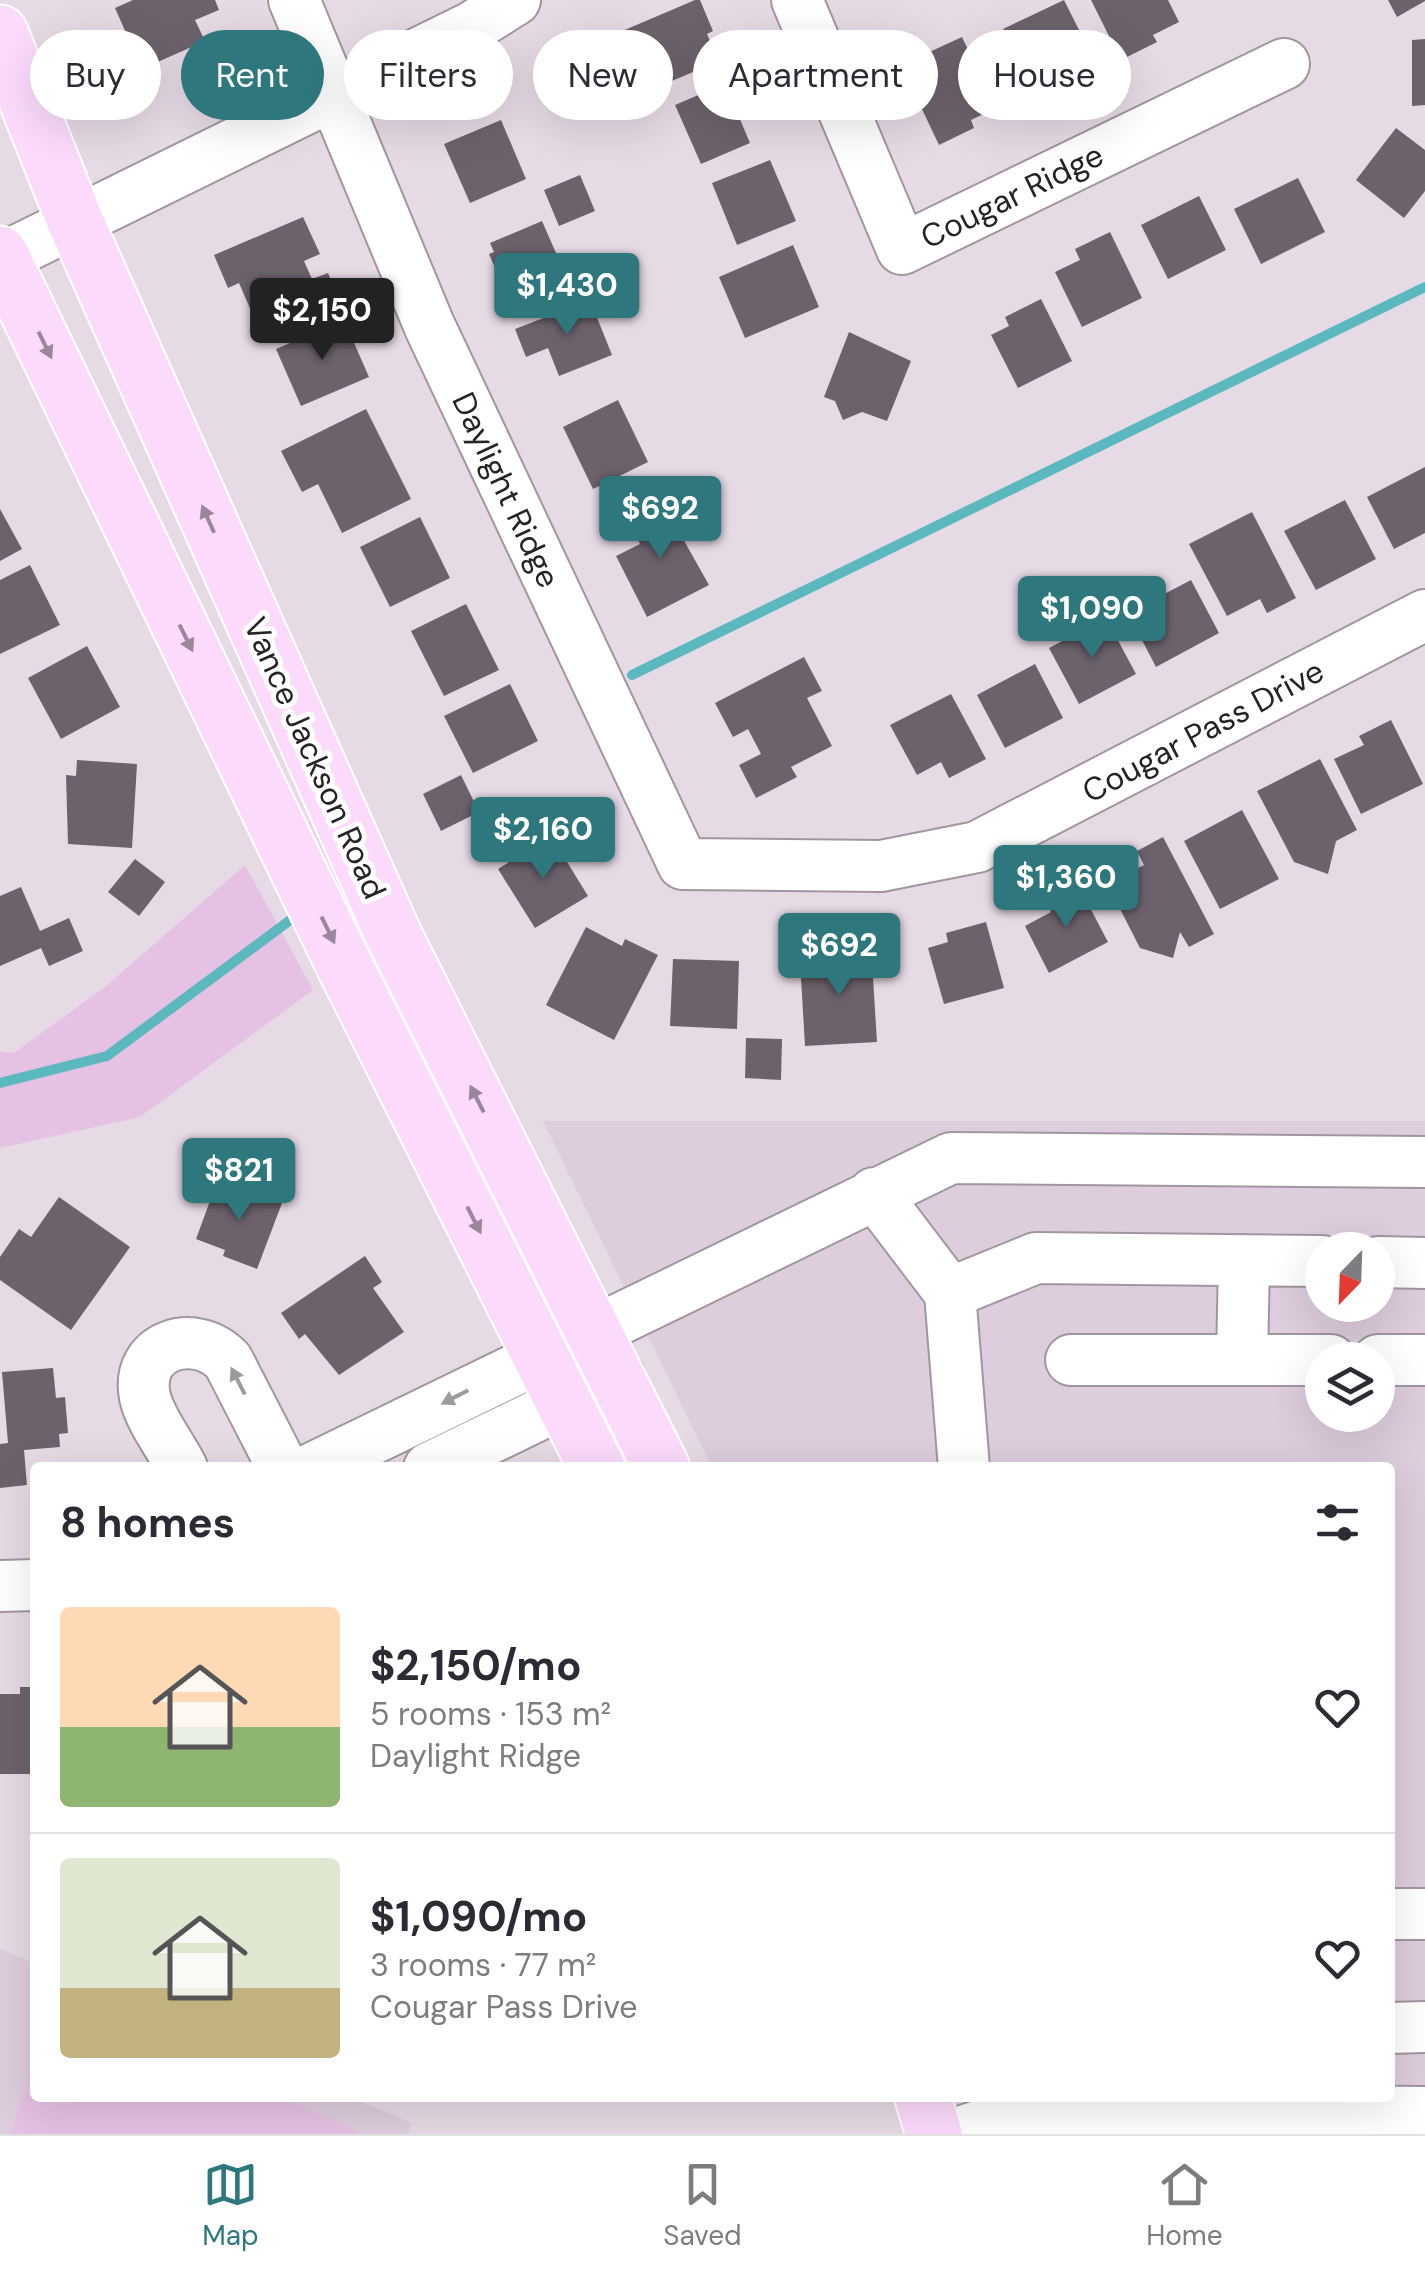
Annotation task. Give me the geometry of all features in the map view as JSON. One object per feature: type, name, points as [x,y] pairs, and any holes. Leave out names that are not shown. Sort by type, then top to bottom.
[{"type":"main road","name":"Vance Jackson Road","points":[[0,33],[76,221],[395,938],[659,1462]]},
{"type":"main road","name":"Vance Jackson Road","points":[[1,256],[344,963],[594,1462]]},
{"type":"main road","points":[[923,2102],[934,2134]]},
{"type":"street","name":"Daylight Ridge","points":[[294,0],[429,325],[683,864]]},
{"type":"street","points":[[1,256],[472,27],[515,0]]},
{"type":"street","name":"Cougar Ridge","points":[[797,0],[902,249],[1284,64]]},
{"type":"street","name":"Cougar Pass Drive","points":[[683,864],[881,866],[977,846],[1425,615]]},
{"type":"street","points":[[325,1462],[594,1328],[951,1158],[1425,1162]]},
{"type":"street","points":[[874,1193],[950,1294],[964,1462]]},
{"type":"street","points":[[950,1294],[1036,1258],[1305,1261]]},
{"type":"street","points":[[1242,1360],[1244,1260]]},
{"type":"street","points":[[1395,1262],[1425,1262]]},
{"type":"street","points":[[179,1462],[145,1398],[145,1380],[154,1358],[174,1343],[198,1341],[216,1348],[228,1361],[279,1462]]},
{"type":"street","points":[[1071,1360],[1305,1360]]},
{"type":"street","points":[[1395,1360],[1425,1360]]},
{"type":"street","points":[[443,1462],[619,1376]]},
{"type":"street","points":[[0,1586],[30,1585]]},
{"type":"street","points":[[1395,1914],[1425,1914]]},
{"type":"street","points":[[1395,2028],[1425,2028]]},
{"type":"street","points":[[954,2134],[999,2119],[1059,2122],[1425,2112]]},
{"type":"shaded area","points":[[245,865],[313,990],[140,1117],[0,1148],[0,1052],[14,1053],[105,987]]},
{"type":"shaded area","points":[[543,1121],[1425,1121],[1425,2134],[1394,2102],[1395,1462],[710,1462]]},
{"type":"shaded area","points":[[0,1949],[30,1962],[30,2102],[362,2102],[412,2123],[408,2134],[0,2134]]},
{"type":"shaded area","points":[[30,2069],[30,2102],[290,2102],[363,2134],[11,2134]]},
{"type":"building","points":[[133,0],[215,0],[219,10],[195,20],[200,30],[181,30],[181,52],[161,61],[161,30],[125,30],[115,8]]},
{"type":"building","points":[[700,0],[713,30],[693,30],[693,72],[673,81],[673,30],[625,30]]},
{"type":"building","points":[[1064,0],[1079,30],[1004,30]]},
{"type":"building","points":[[1091,0],[1168,0],[1179,22],[1153,35],[1157,42],[1131,55],[1131,30],[1106,30]]},
{"type":"building","points":[[1388,0],[1425,0],[1425,1],[1397,17]]},
{"type":"building","points":[[958,39],[958,120],[971,120],[974,128],[939,145],[927,120],[938,120],[938,48]]},
{"type":"building","points":[[1425,39],[1425,105],[1412,106],[1412,40]]},
{"type":"building","points":[[693,97],[693,120],[740,120],[750,143],[701,164],[675,105]]},
{"type":"building","points":[[501,120],[526,179],[470,203],[444,144]]},
{"type":"building","points":[[1396,128],[1425,150],[1425,191],[1404,218],[1356,180]]},
{"type":"building","points":[[770,160],[796,221],[737,245],[712,183]]},
{"type":"building","points":[[580,175],[595,211],[559,226],[544,190]]},
{"type":"building","points":[[1298,178],[1325,232],[1261,264],[1234,209]]},
{"type":"building","points":[[1199,196],[1226,250],[1168,279],[1141,225]]},
{"type":"building","points":[[303,217],[320,254],[304,261],[312,279],[328,273],[340,301],[262,336],[239,283],[228,288],[214,255]]},
{"type":"building","points":[[542,221],[573,292],[521,314],[510,291],[506,293],[489,254],[494,252],[490,243]]},
{"type":"building","points":[[1110,232],[1142,298],[1082,327],[1055,272],[1080,260],[1075,249]]},
{"type":"building","points":[[793,245],[819,307],[745,338],[719,277]]},
{"type":"building","points":[[1041,299],[1072,361],[1018,388],[991,335],[1009,326],[1005,317]]},
{"type":"building","points":[[590,300],[612,355],[559,376],[548,348],[526,357],[515,329]]},
{"type":"building","points":[[344,320],[369,377],[301,406],[276,349]]},
{"type":"building","points":[[849,332],[911,361],[887,421],[862,412],[843,420],[835,401],[824,397]]},
{"type":"building","points":[[618,400],[648,462],[593,489],[563,427]]},
{"type":"building","points":[[366,409],[411,499],[342,533],[318,484],[302,492],[281,451]]},
{"type":"building","points":[[1425,467],[1425,533],[1394,549],[1367,497]]},
{"type":"building","points":[[660,498],[709,585],[647,617],[616,556],[640,544],[626,515]]},
{"type":"building","points":[[1345,500],[1376,559],[1316,590],[1284,531]]},
{"type":"building","points":[[0,509],[22,549],[0,561]]},
{"type":"building","points":[[1252,512],[1296,598],[1267,613],[1260,599],[1227,616],[1189,544]]},
{"type":"building","points":[[420,517],[450,578],[390,607],[360,547]]},
{"type":"building","points":[[30,565],[60,625],[0,654],[0,580]]},
{"type":"building","points":[[1191,580],[1219,633],[1156,667],[1128,613]]},
{"type":"building","points":[[466,604],[499,670],[444,696],[411,631]]},
{"type":"building","points":[[1106,618],[1136,674],[1079,704],[1049,648]]},
{"type":"building","points":[[87,646],[120,707],[61,739],[28,678]]},
{"type":"building","points":[[804,657],[822,691],[807,698],[832,746],[791,767],[797,777],[756,798],[739,765],[761,754],[748,729],[733,737],[715,703]]},
{"type":"building","points":[[1035,664],[1063,718],[1005,748],[977,695]]},
{"type":"building","points":[[510,684],[538,741],[473,773],[444,716]]},
{"type":"building","points":[[951,694],[986,759],[949,778],[941,762],[917,775],[890,725]]},
{"type":"building","points":[[1391,720],[1423,784],[1361,814],[1334,759],[1364,745],[1359,736]]},
{"type":"building","points":[[1320,759],[1357,830],[1336,841],[1328,874],[1294,862],[1257,791]]},
{"type":"building","points":[[77,760],[137,764],[132,848],[68,844],[66,775],[76,776]]},
{"type":"building","points":[[461,775],[479,812],[441,831],[423,794]]},
{"type":"building","points":[[1242,810],[1279,879],[1220,909],[1184,841]]},
{"type":"building","points":[[551,836],[588,896],[535,928],[498,869]]},
{"type":"building","points":[[1163,837],[1214,934],[1189,947],[1180,932],[1173,958],[1140,948],[1118,905],[1125,900],[1114,880],[1144,865],[1137,851]]},
{"type":"building","points":[[135,859],[165,882],[139,916],[108,892]]},
{"type":"building","points":[[1077,883],[1108,942],[1049,973],[1025,926],[1051,912],[1045,900]]},
{"type":"building","points":[[21,887],[40,931],[69,918],[83,951],[49,966],[41,948],[0,966],[0,896]]},
{"type":"building","points":[[986,922],[1004,988],[944,1004],[928,948],[948,942],[946,933]]},
{"type":"building","points":[[586,927],[622,946],[625,939],[658,955],[614,1040],[546,1005]]},
{"type":"building","points":[[871,945],[877,1042],[805,1046],[800,961],[838,959],[837,947]]},
{"type":"building","points":[[673,959],[739,961],[737,1029],[670,1026]]},
{"type":"building","points":[[746,1038],[782,1039],[781,1080],[745,1078]]},
{"type":"building","points":[[218,1179],[282,1203],[257,1269],[223,1256],[225,1250],[196,1239]]},
{"type":"building","points":[[59,1197],[130,1247],[71,1330],[0,1280],[0,1257],[19,1229],[31,1237]]},
{"type":"building","points":[[365,1256],[382,1282],[373,1288],[404,1332],[339,1375],[305,1334],[299,1339],[281,1313]]},
{"type":"building","points":[[53,1368],[56,1398],[65,1397],[68,1433],[59,1434],[60,1447],[24,1450],[27,1485],[0,1488],[0,1444],[8,1443],[2,1372]]},
{"type":"building","points":[[20,1687],[30,1687],[30,1774],[0,1774],[0,1694],[20,1694]]},
{"type":"waterway","points":[[632,675],[1425,287]]},
{"type":"waterway","points":[[0,1083],[107,1056],[293,918]]}]
